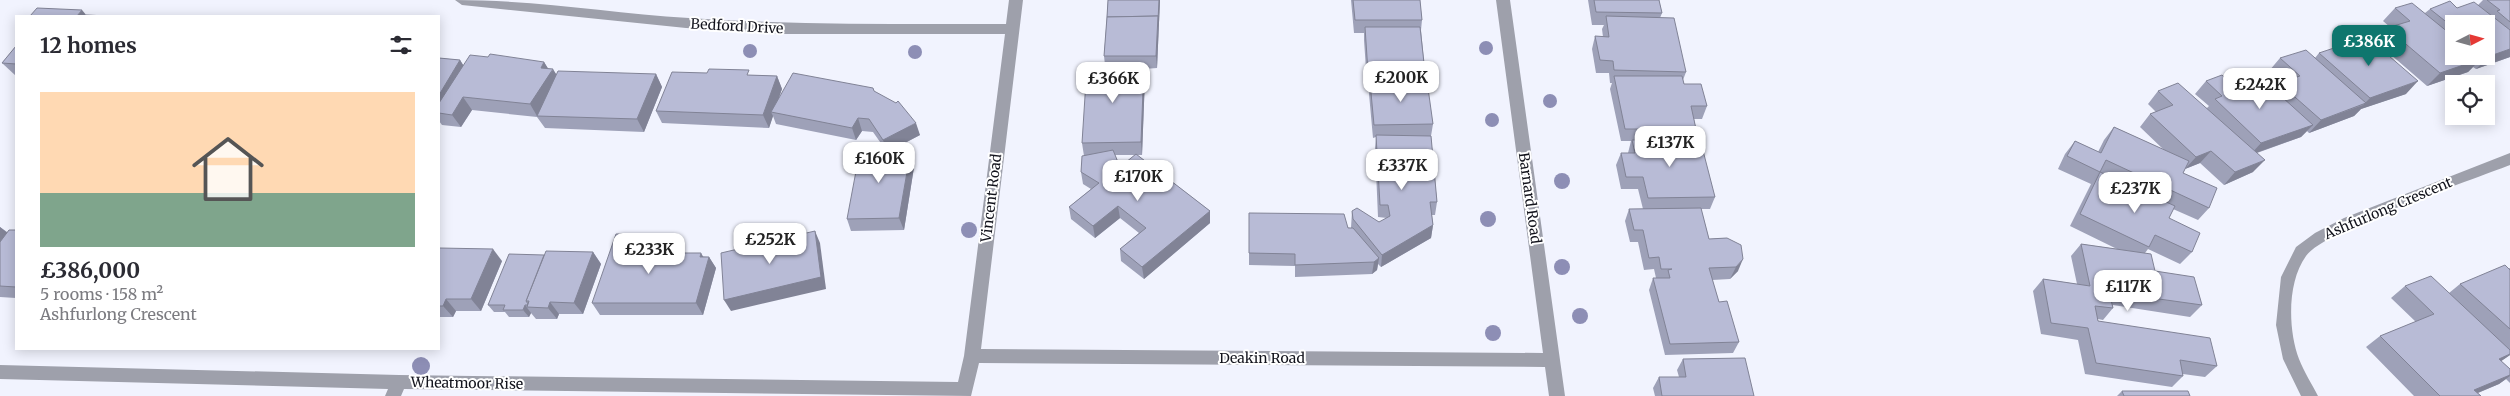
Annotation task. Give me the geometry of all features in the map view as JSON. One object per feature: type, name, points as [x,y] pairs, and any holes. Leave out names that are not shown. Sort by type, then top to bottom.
[{"type":"street","name":"Bedford Drive","points":[[462,0],[686,23],[786,29],[1012,29]]},
{"type":"street","name":"Vincent Road","points":[[963,392],[972,356],[1016,0]]},
{"type":"street","name":"Barnard Road","points":[[1503,0],[1557,396]]},
{"type":"street","name":"Ashfurlong Crescent","points":[[2310,396],[2292,359],[2284,325],[2285,299],[2289,277],[2301,251],[2320,237],[2349,222],[2510,159]]},
{"type":"street","name":"Deakin Road","points":[[972,356],[1552,360]]},
{"type":"street","name":"Wheatmoor Rise","points":[[0,372],[396,389],[963,392]]},
{"type":"building","points":[[1108,0],[1159,0],[1158,21],[1158,16],[1107,17]]},
{"type":"building","points":[[1353,0],[1420,0],[1422,20],[1355,20]]},
{"type":"building","points":[[1594,0],[1659,0],[1662,13],[1596,12]]},
{"type":"building","points":[[2487,0],[2510,0],[2510,22],[2497,11],[2500,10]]},
{"type":"building","points":[[2450,1],[2457,8],[2474,2],[2491,15],[2445,15],[2445,21],[2430,9]]},
{"type":"building","points":[[2412,3],[2445,30],[2445,65],[2463,65],[2440,73],[2387,28],[2410,21],[2395,8]]},
{"type":"building","points":[[37,8],[82,10],[78,15],[31,15]]},
{"type":"building","points":[[1158,16],[1156,56],[1104,56],[1107,17]]},
{"type":"building","points":[[1606,16],[1674,18],[1686,72],[1614,70],[1613,61],[1600,60],[1595,36],[1609,37]]},
{"type":"building","points":[[2495,18],[2510,30],[2510,49],[2495,54]]},
{"type":"building","points":[[1365,27],[1420,27],[1425,72],[1368,72]]},
{"type":"building","points":[[2367,37],[2418,81],[2370,98],[2319,53]]},
{"type":"building","points":[[15,47],[15,64],[2,63]]},
{"type":"building","points":[[2306,50],[2366,103],[2321,120],[2279,83],[2300,76],[2280,58]]},
{"type":"building","points":[[490,54],[544,62],[541,68],[553,69],[530,104],[463,97],[452,115],[440,113],[440,101],[470,55],[488,57]]},
{"type":"building","points":[[440,58],[460,60],[440,93]]},
{"type":"building","points":[[1144,64],[1141,142],[1082,143],[1087,65]]},
{"type":"building","points":[[709,69],[749,70],[747,75],[777,76],[763,115],[656,111],[672,72],[707,73]]},
{"type":"building","points":[[558,71],[656,74],[637,119],[537,116]]},
{"type":"building","points":[[793,73],[873,88],[874,91],[896,103],[898,101],[916,123],[883,140],[869,119],[858,118],[852,128],[771,112]]},
{"type":"building","points":[[2222,75],[2243,95],[2259,89],[2251,81],[2261,78],[2313,125],[2261,143],[2215,99],[2222,96],[2206,81]]},
{"type":"building","points":[[1614,76],[1682,76],[1684,84],[1701,84],[1707,106],[1691,106],[1696,129],[1625,129]]},
{"type":"building","points":[[1427,81],[1433,124],[1374,125],[1370,82]]},
{"type":"building","points":[[2178,83],[2265,160],[2235,172],[2211,151],[2196,157],[2150,114],[2173,105],[2158,91]]},
{"type":"building","points":[[2114,127],[2189,161],[2183,173],[2217,188],[2209,208],[2106,160],[2100,172],[2067,156],[2075,141],[2101,153]]},
{"type":"building","points":[[1376,135],[1431,136],[1437,202],[1430,202],[1433,225],[1382,255],[1353,219],[1352,211],[1357,208],[1379,222],[1390,216],[1388,205],[1380,205]]},
{"type":"building","points":[[1700,139],[1715,197],[1648,198],[1643,177],[1626,177],[1621,153],[1635,153],[1632,140]]},
{"type":"building","points":[[911,149],[899,218],[847,219],[860,150]]},
{"type":"building","points":[[1113,150],[1120,167],[1136,154],[1210,211],[1142,267],[1120,249],[1146,228],[1118,206],[1093,226],[1069,207],[1099,183],[1081,172],[1082,156]]},
{"type":"building","points":[[2100,172],[2175,206],[2169,218],[2200,233],[2192,252],[2155,235],[2149,247],[2080,214]]},
{"type":"building","points":[[1701,208],[1709,239],[1727,238],[1741,245],[1743,259],[1736,267],[1709,268],[1719,302],[1727,301],[1739,342],[1670,344],[1653,278],[1670,278],[1668,270],[1672,269],[1661,269],[1659,257],[1649,258],[1643,230],[1634,230],[1629,209]]},
{"type":"building","points":[[1249,213],[1344,214],[1348,228],[1353,228],[1379,258],[1374,262],[1295,265],[1295,254],[1249,253]]},
{"type":"building","points":[[9,230],[15,230],[15,287],[0,286],[0,242]]},
{"type":"building","points":[[815,231],[821,277],[724,300],[721,253]]},
{"type":"building","points":[[616,234],[641,234],[637,247],[657,246],[655,253],[701,253],[700,257],[709,257],[696,303],[592,303]]},
{"type":"building","points":[[2081,244],[2151,254],[2155,271],[2194,277],[2202,305],[2109,292],[2113,308],[2095,306],[2098,321],[2210,338],[2217,366],[2180,360],[2183,376],[2096,363],[2088,328],[2051,323],[2043,279],[2090,286]]},
{"type":"building","points":[[440,248],[493,249],[471,299],[446,299],[443,306],[440,306]]},
{"type":"building","points":[[546,251],[593,252],[574,303],[550,302],[548,308],[527,307],[529,301],[526,301]]},
{"type":"building","points":[[509,254],[544,255],[526,301],[528,304],[525,305],[523,310],[503,310],[505,305],[488,305]]},
{"type":"building","points":[[2505,265],[2510,270],[2510,329],[2460,284]]},
{"type":"building","points":[[2431,276],[2510,350],[2510,354],[2499,359],[2510,369],[2510,375],[2474,390],[2481,396],[2440,396],[2380,336],[2434,314],[2405,286]]},
{"type":"building","points":[[1745,358],[1754,396],[1662,396],[1659,377],[1686,377],[1683,359]]},
{"type":"building","points":[[2122,391],[2188,391],[2190,396],[2124,396]]}]
